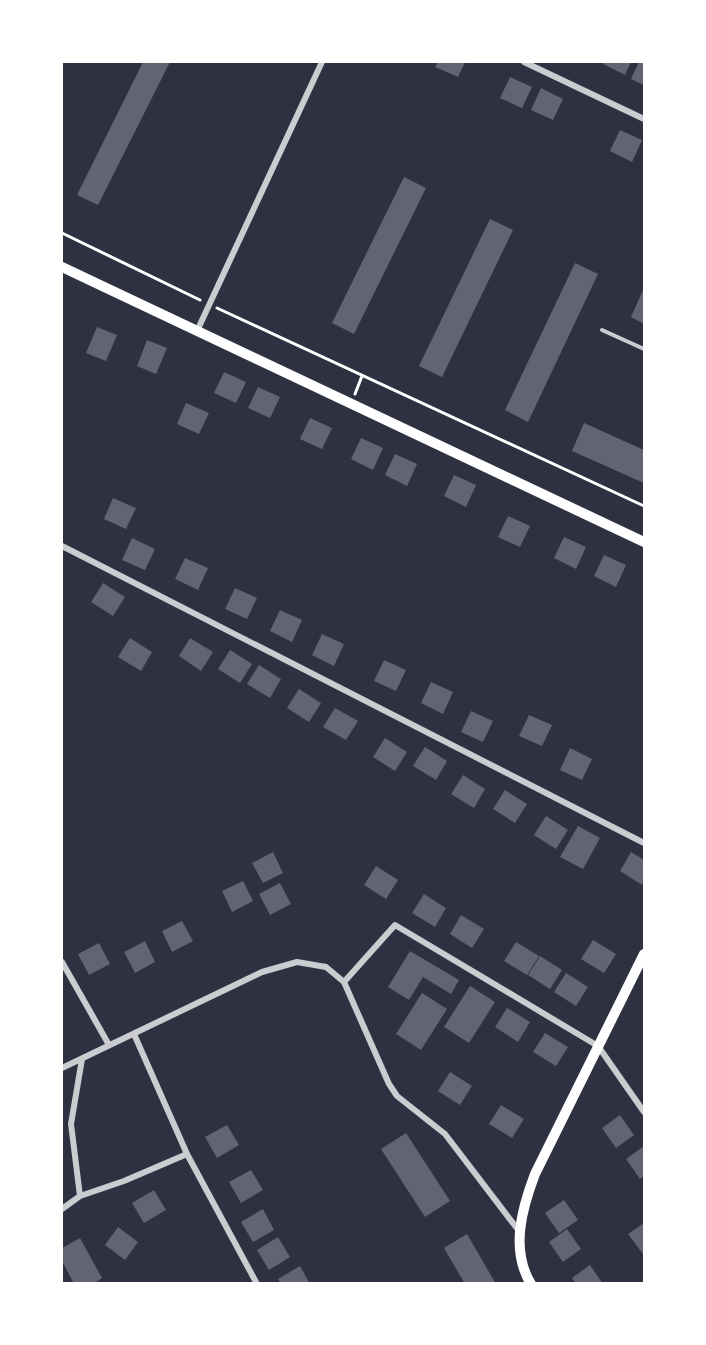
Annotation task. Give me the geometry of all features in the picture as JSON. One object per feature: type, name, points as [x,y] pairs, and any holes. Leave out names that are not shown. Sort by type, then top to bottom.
[{"type":"main road","points":[[62,267],[645,542]]},
{"type":"main road","points":[[531,1284],[521,1256],[519,1231],[525,1200],[535,1174],[645,954]]},
{"type":"street","points":[[197,331],[322,62]]},
{"type":"street","points":[[524,62],[645,119]]},
{"type":"street","points":[[62,546],[645,843]]},
{"type":"street","points":[[344,982],[395,925],[598,1046],[645,1112]]},
{"type":"street","points":[[62,962],[109,1045]]},
{"type":"street","points":[[62,1068],[262,972],[297,962],[326,967],[344,982],[389,1084],[398,1096],[446,1134],[519,1231]]},
{"type":"street","points":[[134,1034],[187,1154],[257,1284]]},
{"type":"street","points":[[80,1196],[71,1124],[82,1059]]},
{"type":"street","points":[[62,1209],[80,1196],[124,1181],[187,1154]]},
{"type":"lane","points":[[602,330],[645,350]]},
{"type":"path","points":[[62,233],[210,305],[645,506]]},
{"type":"path","points":[[351,404],[362,376]]},
{"type":"building","points":[[143,62],[170,62],[98,205],[77,195]]},
{"type":"building","points":[[438,62],[465,62],[458,77],[435,67]]},
{"type":"building","points":[[604,62],[631,62],[625,75],[603,64]]},
{"type":"building","points":[[639,62],[644,62],[644,85],[631,79]]},
{"type":"building","points":[[510,77],[532,87],[522,108],[500,98]]},
{"type":"building","points":[[541,88],[563,99],[553,120],[531,110]]},
{"type":"building","points":[[620,130],[642,140],[632,162],[610,151]]},
{"type":"building","points":[[404,177],[426,188],[354,334],[332,323]]},
{"type":"building","points":[[490,219],[513,230],[442,377],[419,366]]},
{"type":"building","points":[[575,263],[598,274],[528,422],[505,410]]},
{"type":"building","points":[[644,288],[644,324],[631,317]]},
{"type":"building","points":[[97,327],[117,335],[106,361],[86,353]]},
{"type":"building","points":[[147,340],[167,348],[156,374],[137,366]]},
{"type":"building","points":[[224,372],[246,382],[236,403],[214,393]]},
{"type":"building","points":[[258,387],[280,397],[270,418],[248,408]]},
{"type":"building","points":[[186,403],[209,413],[199,434],[177,424]]},
{"type":"building","points":[[310,418],[332,428],[322,449],[300,439]]},
{"type":"building","points":[[584,423],[644,450],[644,483],[572,451]]},
{"type":"building","points":[[361,438],[383,448],[373,470],[351,459]]},
{"type":"building","points":[[395,454],[417,464],[407,486],[385,475]]},
{"type":"building","points":[[454,475],[476,485],[466,507],[444,496]]},
{"type":"building","points":[[113,498],[136,508],[126,529],[104,519]]},
{"type":"building","points":[[508,516],[530,526],[520,547],[498,537]]},
{"type":"building","points":[[564,537],[586,547],[576,569],[554,558]]},
{"type":"building","points":[[132,538],[155,549],[145,570],[122,560]]},
{"type":"building","points":[[604,555],[626,565],[616,587],[594,576]]},
{"type":"building","points":[[185,558],[208,568],[198,590],[175,579]]},
{"type":"building","points":[[103,583],[125,597],[113,616],[91,602]]},
{"type":"building","points":[[235,588],[257,598],[247,619],[225,609]]},
{"type":"building","points":[[280,610],[302,620],[292,642],[270,631]]},
{"type":"building","points":[[322,634],[344,644],[334,666],[312,655]]},
{"type":"building","points":[[130,638],[152,652],[141,671],[118,657]]},
{"type":"building","points":[[190,638],[213,652],[201,671],[179,656]]},
{"type":"building","points":[[230,650],[252,664],[240,683],[218,669]]},
{"type":"building","points":[[384,660],[406,670],[396,691],[374,681]]},
{"type":"building","points":[[259,665],[281,679],[270,698],[247,684]]},
{"type":"building","points":[[431,682],[453,692],[443,714],[421,703]]},
{"type":"building","points":[[299,689],[321,703],[309,722],[287,708]]},
{"type":"building","points":[[335,708],[358,721],[346,740],[323,727]]},
{"type":"building","points":[[471,711],[493,721],[483,742],[461,732]]},
{"type":"building","points":[[529,715],[552,725],[542,746],[519,736]]},
{"type":"building","points":[[385,738],[407,752],[395,771],[373,757]]},
{"type":"building","points":[[425,747],[447,761],[436,780],[413,766]]},
{"type":"building","points":[[570,748],[592,759],[582,780],[560,770]]},
{"type":"building","points":[[463,775],[485,789],[474,808],[451,794]]},
{"type":"building","points":[[505,790],[527,804],[515,823],[493,809]]},
{"type":"building","points":[[546,816],[568,830],[556,849],[534,835]]},
{"type":"building","points":[[578,826],[600,838],[583,869],[560,857]]},
{"type":"building","points":[[273,852],[283,873],[263,883],[252,863]]},
{"type":"building","points":[[631,852],[644,860],[642,885],[620,871]]},
{"type":"building","points":[[376,866],[398,880],[386,899],[364,885]]},
{"type":"building","points":[[243,881],[253,901],[232,912],[222,891]]},
{"type":"building","points":[[280,883],[291,904],[270,915],[259,894]]},
{"type":"building","points":[[424,894],[446,908],[435,927],[412,913]]},
{"type":"building","points":[[461,915],[484,929],[472,948],[450,934]]},
{"type":"building","points":[[182,921],[193,941],[172,952],[162,931]]},
{"type":"building","points":[[593,940],[616,954],[604,973],[581,959]]},
{"type":"building","points":[[145,941],[155,962],[135,973],[124,952]]},
{"type":"building","points":[[516,942],[539,956],[527,975],[504,961]]},
{"type":"building","points":[[99,943],[110,964],[89,975],[78,954]]},
{"type":"building","points":[[410,951],[459,980],[451,994],[423,977],[409,1000],[388,987]]},
{"type":"building","points":[[540,956],[562,970],[550,989],[528,975]]},
{"type":"building","points":[[566,973],[588,987],[576,1006],[554,992]]},
{"type":"building","points":[[470,986],[495,1002],[469,1043],[444,1027]]},
{"type":"building","points":[[422,993],[447,1009],[421,1050],[396,1034]]},
{"type":"building","points":[[507,1008],[530,1022],[518,1042],[495,1027]]},
{"type":"building","points":[[545,1033],[568,1047],[556,1066],[533,1052]]},
{"type":"building","points":[[450,1072],[472,1086],[460,1105],[438,1091]]},
{"type":"building","points":[[501,1105],[524,1119],[512,1138],[489,1124]]},
{"type":"building","points":[[620,1115],[634,1135],[616,1148],[602,1128]]},
{"type":"building","points":[[227,1125],[239,1145],[217,1158],[205,1137]]},
{"type":"building","points":[[406,1133],[450,1201],[425,1217],[381,1149]]},
{"type":"building","points":[[644,1146],[644,1176],[640,1179],[626,1159]]},
{"type":"building","points":[[251,1170],[263,1190],[241,1203],[229,1182]]},
{"type":"building","points":[[154,1190],[166,1210],[144,1223],[132,1203]]},
{"type":"building","points":[[564,1200],[578,1220],[559,1233],[545,1213]]},
{"type":"building","points":[[263,1209],[274,1230],[253,1242],[241,1222]]},
{"type":"building","points":[[644,1223],[644,1253],[643,1254],[628,1234]]},
{"type":"building","points":[[118,1227],[138,1242],[125,1260],[105,1245]]},
{"type":"building","points":[[567,1229],[581,1249],[563,1262],[549,1242]]},
{"type":"building","points":[[467,1234],[496,1284],[465,1284],[444,1248]]},
{"type":"building","points":[[278,1237],[290,1257],[269,1270],[257,1250]]},
{"type":"building","points":[[80,1238],[102,1278],[93,1284],[74,1284],[62,1261],[62,1248]]},
{"type":"building","points":[[590,1265],[603,1284],[576,1284],[572,1278]]},
{"type":"building","points":[[300,1266],[310,1284],[281,1284],[278,1279]]}]
